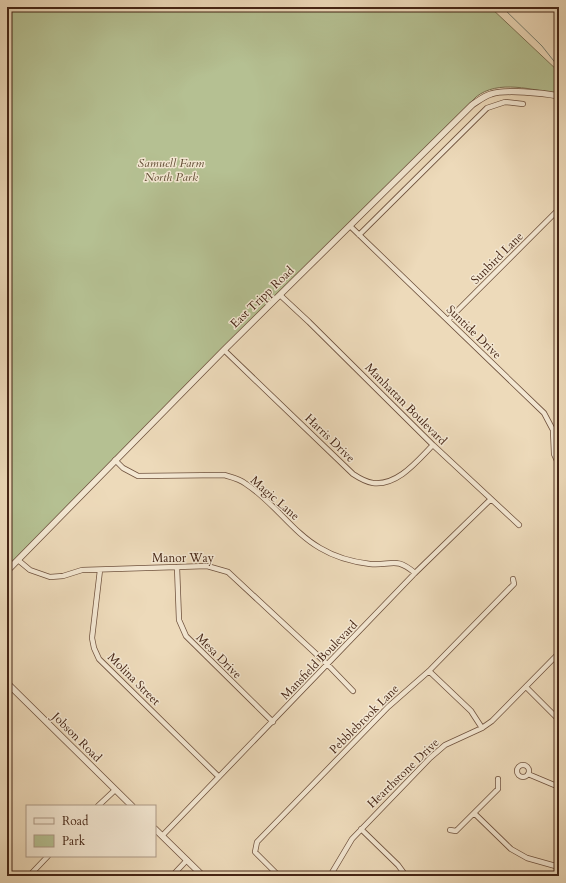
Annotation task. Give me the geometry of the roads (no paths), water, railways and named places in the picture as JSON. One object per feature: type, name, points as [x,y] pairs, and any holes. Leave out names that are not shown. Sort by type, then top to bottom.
[{"type":"street","name":"East Tripp Road","points":[[7,571],[224,350],[462,114],[484,96],[492,93],[513,91],[559,96]]},
{"type":"street","points":[[359,235],[487,108],[505,102],[523,104]]},
{"type":"street","name":"Sunbird Lane","points":[[448,320],[559,208]]},
{"type":"street","name":"Suntide Drive","points":[[350,226],[544,413],[553,430],[554,454],[559,465]]},
{"type":"street","name":"Manhattan Boulevard","points":[[280,295],[433,445],[519,525]]},
{"type":"street","name":"Harris Drive","points":[[224,350],[353,474],[364,480],[373,483],[381,483],[404,474],[433,445]]},
{"type":"street","name":"Magic Lane","points":[[115,460],[123,468],[138,476],[224,475],[231,477],[246,483],[303,536],[320,548],[338,556],[358,562],[371,564],[401,563],[415,574]]},
{"type":"street","name":"Mansfield Boulevard","points":[[162,836],[415,574],[491,499]]},
{"type":"street","name":"Manor Way","points":[[18,560],[30,570],[50,577],[63,576],[82,570],[207,566],[228,572],[354,691]]},
{"type":"street","name":"Mesa Drive","points":[[177,567],[179,620],[186,636],[273,722]]},
{"type":"street","name":"Molina Street","points":[[100,570],[92,638],[94,648],[99,659],[219,777]]},
{"type":"street","name":"Pebblebrook Lane","points":[[279,876],[255,852],[257,842],[388,707],[428,670],[514,584],[513,579]]},
{"type":"street","name":"Hearthstone Drive","points":[[330,876],[346,846],[438,750],[451,742],[482,728],[497,717],[559,653]]},
{"type":"street","points":[[428,670],[471,711],[482,728]]},
{"type":"street","name":"Jobson Road","points":[[7,683],[131,805]]},
{"type":"street","points":[[526,688],[559,720]]},
{"type":"street","points":[[528,774],[559,787]]},
{"type":"street","points":[[450,830],[456,831],[498,789],[498,779]]},
{"type":"street","points":[[99,805],[115,790]]},
{"type":"street","points":[[474,813],[511,849],[527,858],[559,866]]},
{"type":"street","points":[[361,829],[396,862],[406,876]]},
{"type":"street","points":[[156,830],[203,876]]},
{"type":"street","points":[[29,876],[47,857]]},
{"type":"street","points":[[172,876],[187,860]]},
{"type":"waterway","points":[[502,7],[542,46],[559,66]]},
{"type":"park label","name":"Samuell Farm North Park","points":[[171,170]]}]
